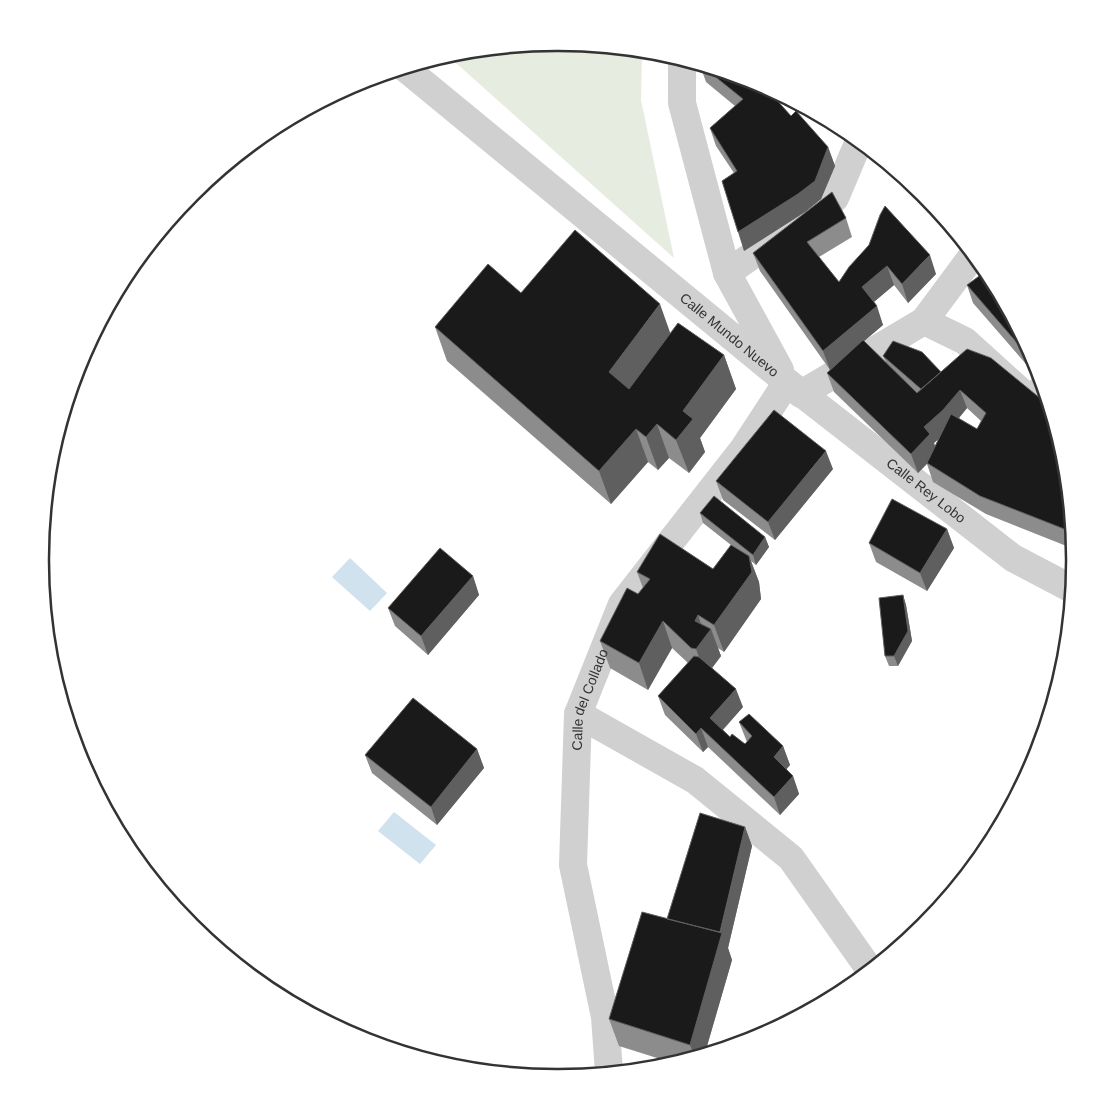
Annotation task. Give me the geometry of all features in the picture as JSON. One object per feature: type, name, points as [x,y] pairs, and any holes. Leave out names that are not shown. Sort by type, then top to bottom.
[{"type":"street","name":"Calle Mundo Nuevo","points":[[682,67],[682,103],[727,273],[794,388]]},
{"type":"street","name":"Calle Mundo Nuevo","points":[[411,73],[794,388]]},
{"type":"street","points":[[727,273],[835,198],[856,148]]},
{"type":"street","points":[[794,388],[924,320],[969,261]]},
{"type":"street","points":[[924,320],[965,341],[1029,399],[1038,393]]},
{"type":"street","name":"Calle Rey Lobo","points":[[794,388],[1012,558],[1065,586]]},
{"type":"street","name":"Calle del Collado","points":[[609,1066],[605,1017],[573,865],[578,714],[622,604],[744,448],[794,388]]},
{"type":"street","points":[[578,714],[695,780],[791,858],[866,965]]},
{"type":"shaded area","points":[[558,51],[591,52],[642,59],[641,100],[674,258],[455,62],[524,52]]},
{"type":"water","points":[[350,558],[387,593],[370,611],[332,577]]},
{"type":"water","points":[[394,812],[436,845],[420,864],[378,831]]},
{"type":"building","points":[[715,76],[778,102],[791,116],[796,111],[828,147],[815,181],[738,232],[722,181],[737,171],[710,128],[743,99]]},
{"type":"building","points":[[832,192],[846,218],[807,242],[839,282],[849,267],[869,245],[885,206],[930,255],[902,284],[887,266],[862,287],[877,306],[823,351],[753,253]]},
{"type":"building","points":[[575,230],[660,304],[609,372],[629,389],[678,323],[724,355],[683,411],[693,419],[676,440],[657,424],[646,437],[636,429],[599,471],[435,327],[488,264],[521,293]]},
{"type":"building","points":[[980,276],[1018,344],[967,285]]},
{"type":"building","points":[[863,340],[917,393],[967,349],[991,358],[1040,398],[1049,428],[1056,461],[1062,494],[1065,529],[980,496],[927,463],[951,414],[977,429],[986,413],[960,390],[943,410],[924,427],[930,434],[911,454],[827,373]]},
{"type":"building","points":[[893,341],[922,352],[941,372],[921,389],[883,356]]},
{"type":"building","points":[[774,410],[826,451],[768,522],[716,481]]},
{"type":"building","points":[[714,496],[765,537],[753,555],[700,513]]},
{"type":"building","points":[[892,499],[947,529],[920,573],[869,543]]},
{"type":"building","points":[[660,534],[713,569],[731,545],[749,556],[752,572],[714,625],[698,615],[695,621],[711,629],[696,649],[691,648],[663,621],[639,663],[600,641],[627,588],[638,594],[650,579],[637,572]]},
{"type":"building","points":[[440,548],[473,576],[421,636],[388,608]]},
{"type":"building","points":[[903,595],[908,631],[894,656],[885,656],[879,598]]},
{"type":"building","points":[[694,656],[699,657],[736,689],[710,718],[730,737],[732,734],[745,744],[752,736],[739,722],[749,714],[783,746],[774,757],[793,776],[774,797],[701,728],[696,734],[658,696]]},
{"type":"building","points":[[413,698],[477,749],[431,807],[365,755]]},
{"type":"building","points":[[700,813],[745,827],[720,932],[667,919]]},
{"type":"building","points":[[642,912],[722,933],[690,1045],[609,1019]]}]
